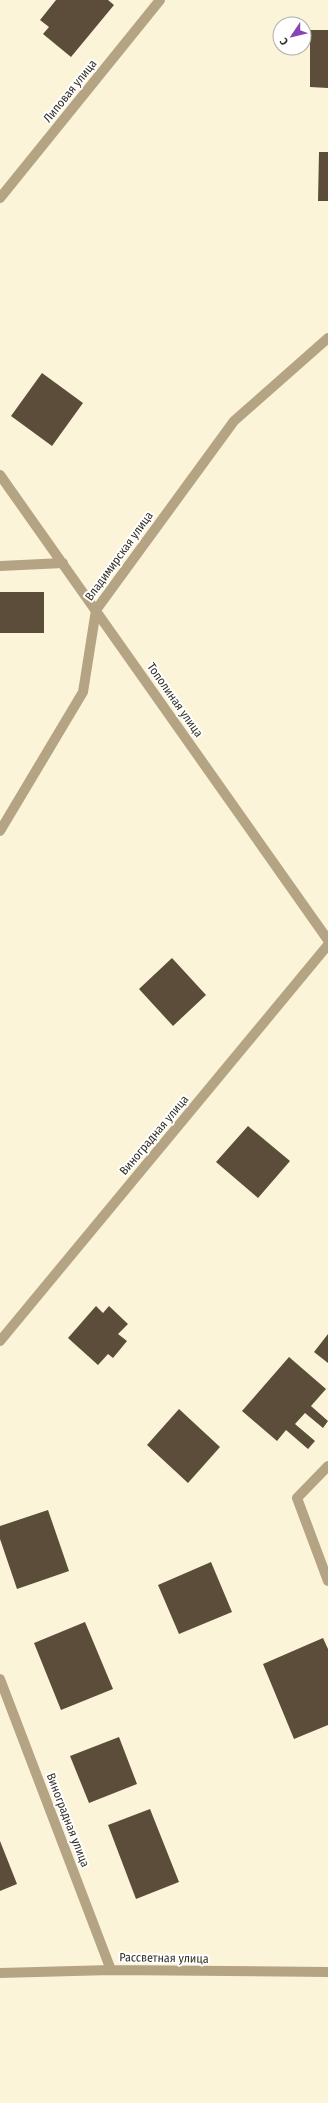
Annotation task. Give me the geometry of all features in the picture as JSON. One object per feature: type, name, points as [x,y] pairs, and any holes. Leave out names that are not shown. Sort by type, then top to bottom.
[{"type":"street","name":"Липовая улица","points":[[0,198],[160,0]]},
{"type":"street","name":"Владимирская улица","points":[[0,831],[83,692],[96,610],[234,421],[328,338]]},
{"type":"street","name":"Тополиная улица","points":[[0,475],[328,940]]},
{"type":"street","points":[[0,566],[63,563]]},
{"type":"street","name":"Виноградная улица","points":[[0,1341],[328,945]]},
{"type":"street","points":[[328,1466],[297,1498],[328,1581]]},
{"type":"street","name":"Виноградная улица","points":[[0,1679],[111,1970]]},
{"type":"street","name":"Рассветная улица","points":[[0,1973],[111,1970],[328,1972]]},
{"type":"building","points":[[56,0],[108,0],[114,5],[71,57],[43,34],[49,27],[40,20]]},
{"type":"building","points":[[312,30],[328,30],[328,88],[310,87]]},
{"type":"building","points":[[319,152],[328,152],[328,201],[318,201]]},
{"type":"building","points":[[42,373],[83,403],[52,446],[11,416]]},
{"type":"building","points":[[0,592],[44,592],[44,633],[0,633]]},
{"type":"building","points":[[172,958],[206,995],[173,1026],[139,989]]},
{"type":"building","points":[[248,1126],[290,1161],[258,1198],[216,1162]]},
{"type":"building","points":[[96,1306],[103,1313],[109,1306],[128,1324],[118,1334],[127,1341],[113,1358],[108,1354],[98,1365],[68,1338]]},
{"type":"building","points":[[328,1334],[328,1363],[314,1352]]},
{"type":"building","points":[[289,1357],[326,1389],[311,1406],[328,1421],[323,1428],[305,1413],[295,1424],[315,1441],[308,1449],[286,1430],[277,1441],[242,1411]]},
{"type":"building","points":[[179,1409],[220,1447],[188,1483],[147,1445]]},
{"type":"building","points":[[48,1510],[69,1571],[17,1589],[0,1539],[0,1526]]},
{"type":"building","points":[[211,1562],[232,1612],[179,1634],[158,1585]]},
{"type":"building","points":[[85,1622],[113,1689],[61,1710],[34,1643]]},
{"type":"building","points":[[323,1638],[328,1649],[328,1725],[294,1739],[263,1664]]},
{"type":"building","points":[[119,1737],[137,1784],[89,1803],[70,1756]]},
{"type":"building","points":[[150,1809],[179,1882],[136,1899],[108,1825]]},
{"type":"building","points":[[0,1841],[17,1884],[0,1891]]}]
